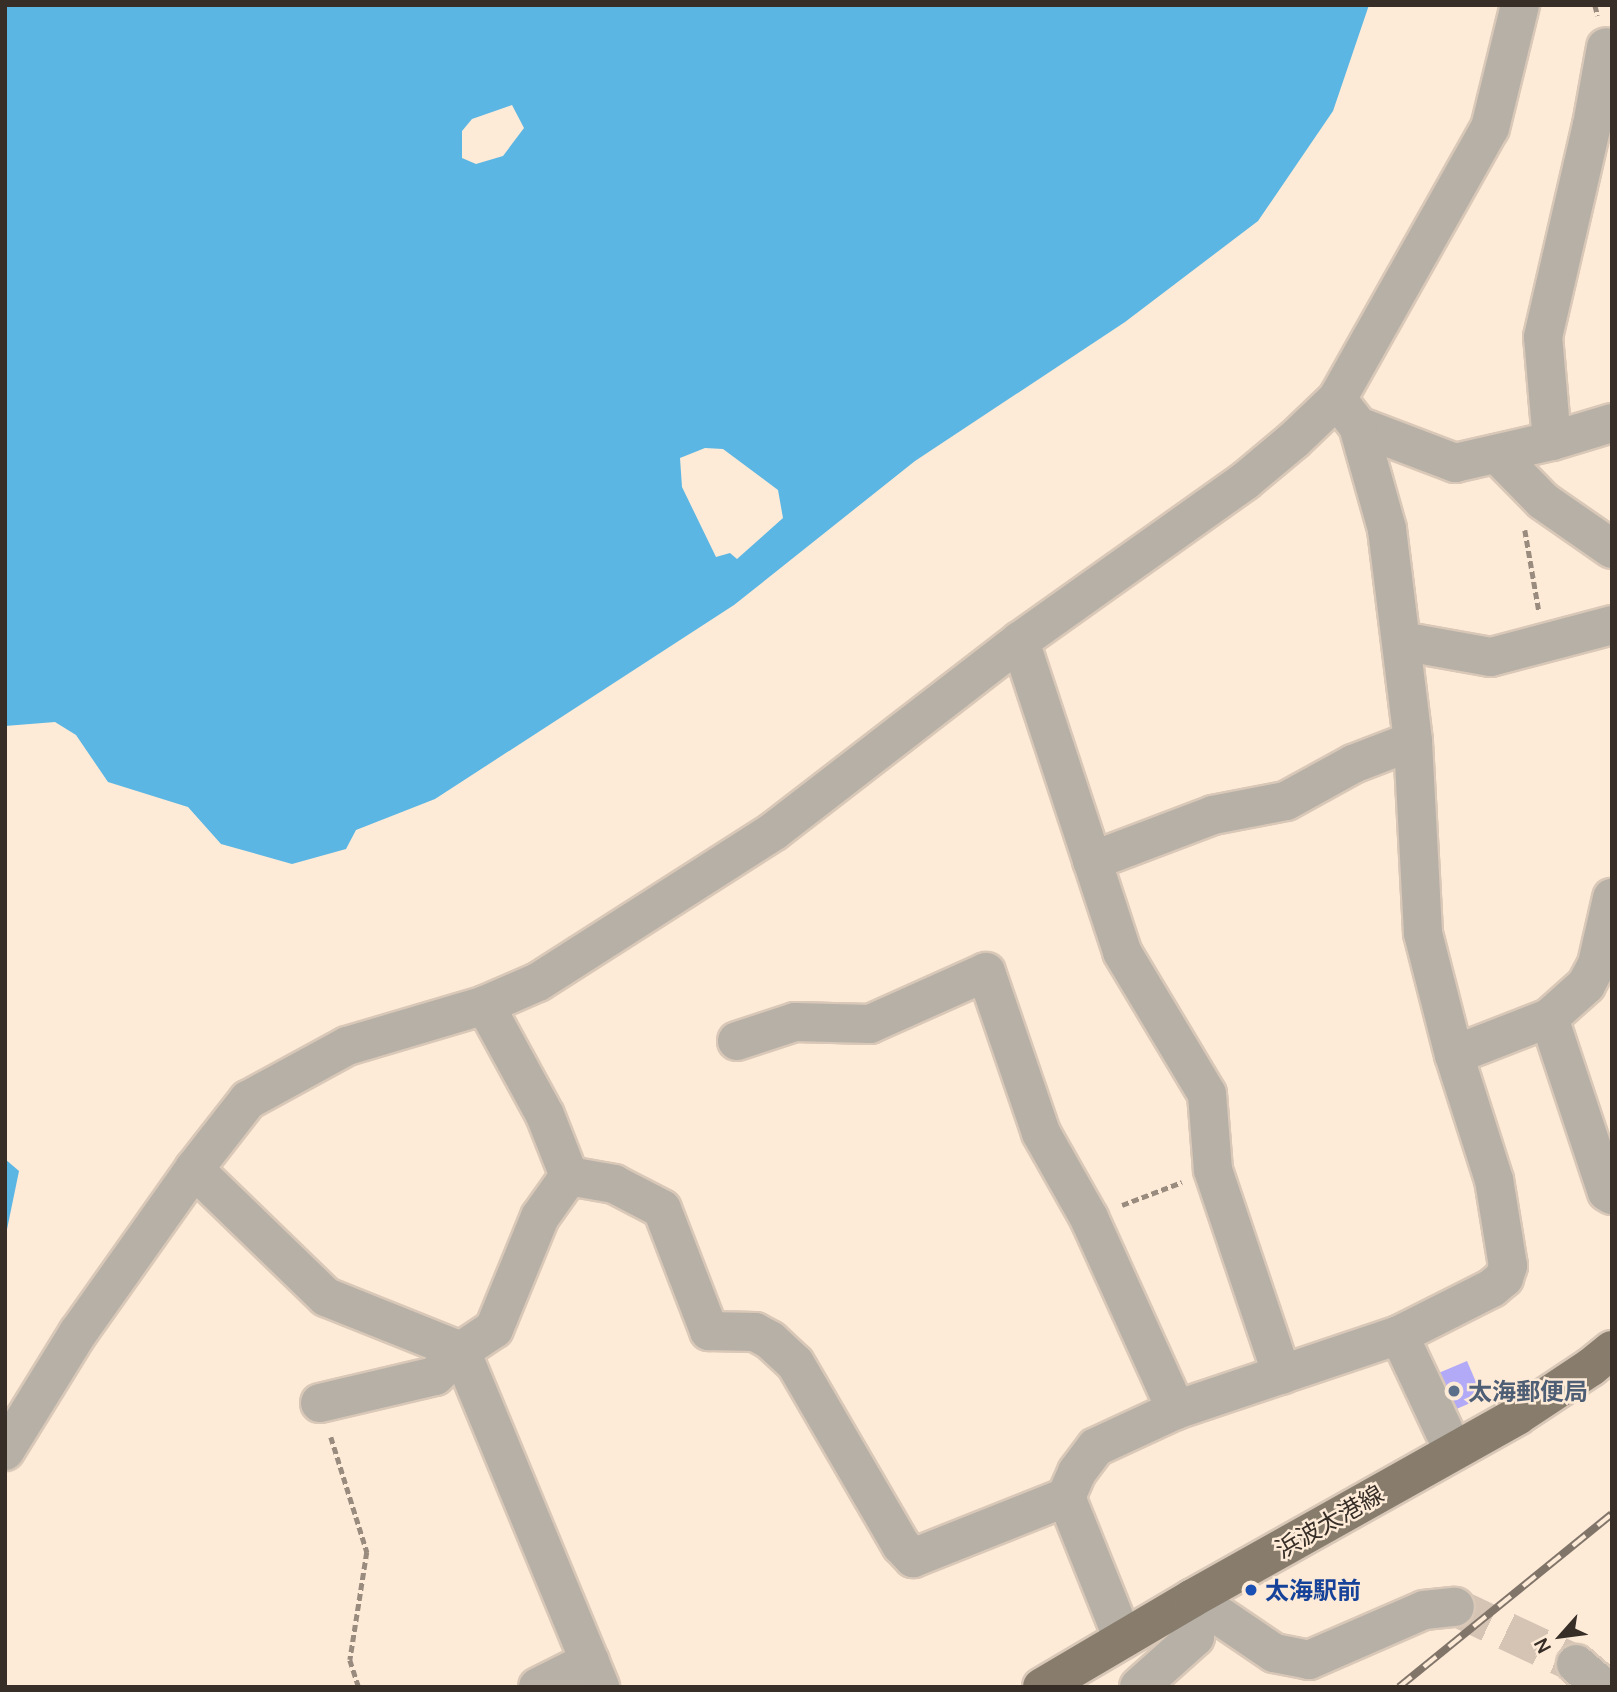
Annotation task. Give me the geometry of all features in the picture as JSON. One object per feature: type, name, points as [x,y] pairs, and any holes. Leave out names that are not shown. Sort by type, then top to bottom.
[{"type":"main road","name":"浜波太港線","points":[[1042,1687],[1193,1598],[1555,1393],[1612,1350]]},
{"type":"street","points":[[5,1451],[78,1333],[194,1168],[248,1100],[347,1046],[485,1005],[538,982],[774,831],[1020,641],[1245,481],[1347,413],[1490,128],[1520,5]]},
{"type":"street","points":[[1552,441],[1543,337],[1602,128],[1606,47]]},
{"type":"street","points":[[1347,413],[1455,463],[1498,455],[1612,423]]},
{"type":"street","points":[[569,1176],[614,1184],[662,1209],[709,1331],[755,1332],[770,1339],[795,1363],[901,1545],[912,1558],[1066,1497],[1077,1472],[1096,1447],[1176,1410],[1399,1335],[1492,1288],[1504,1278],[1507,1266],[1494,1180],[1454,1055],[1423,933],[1413,741],[1387,529],[1347,413]]},
{"type":"street","points":[[1498,455],[1543,500],[1612,549]]},
{"type":"street","points":[[1401,641],[1492,657],[1612,625]]},
{"type":"street","points":[[1020,641],[1122,952],[1207,1094],[1213,1170],[1282,1375]]},
{"type":"street","points":[[1092,861],[1213,815],[1286,801],[1353,764],[1413,741]]},
{"type":"street","points":[[1454,1055],[1549,1018],[1586,985],[1597,964],[1612,898]]},
{"type":"street","points":[[737,1041],[795,1022],[870,1024],[986,972],[1041,1133],[1089,1218],[1176,1410]]},
{"type":"street","points":[[485,1005],[545,1115],[569,1176]]},
{"type":"street","points":[[1549,1018],[1606,1192],[1612,1195]]},
{"type":"street","points":[[194,1168],[326,1297],[461,1351],[595,1674],[538,1687]]},
{"type":"street","points":[[320,1404],[435,1376],[461,1351],[494,1329],[540,1217],[569,1176]]},
{"type":"street","points":[[1399,1335],[1453,1450]]},
{"type":"street","points":[[1066,1497],[1123,1639]]},
{"type":"street","points":[[1193,1598],[1274,1653],[1309,1660],[1424,1610],[1455,1607]]},
{"type":"street","points":[[1139,1687],[1195,1637],[1193,1598]]},
{"type":"path","points":[[1543,500],[1524,529],[1544,643]]},
{"type":"path","points":[[1089,1218],[1213,1170]]},
{"type":"path","points":[[320,1404],[367,1552],[350,1660],[359,1687]]},
{"type":"water","points":[[5,5],[1369,5],[1333,111],[1258,221],[1125,322],[915,461],[734,605],[435,799],[356,830],[346,849],[292,864],[221,844],[188,807],[108,782],[76,735],[55,722],[5,726]],"holes":[[[512,105],[524,128],[503,156],[476,164],[462,158],[462,131],[472,119]],[[705,448],[723,449],[778,490],[783,518],[737,559],[730,553],[716,557],[682,487],[680,458]]]},
{"type":"water","points":[[5,1159],[19,1171],[5,1239]]},
{"type":"building","points":[[1467,1361],[1483,1398],[1439,1416],[1424,1379]]},
{"type":"tunnel","points":[[1455,1607],[1576,1664]]},
{"type":"railway","points":[[1399,1687],[1612,1514]]},
{"type":"place","name":"太海郵便局","points":[[1454,1391]]},
{"type":"place","name":"太海駅前","points":[[1251,1590]]}]
